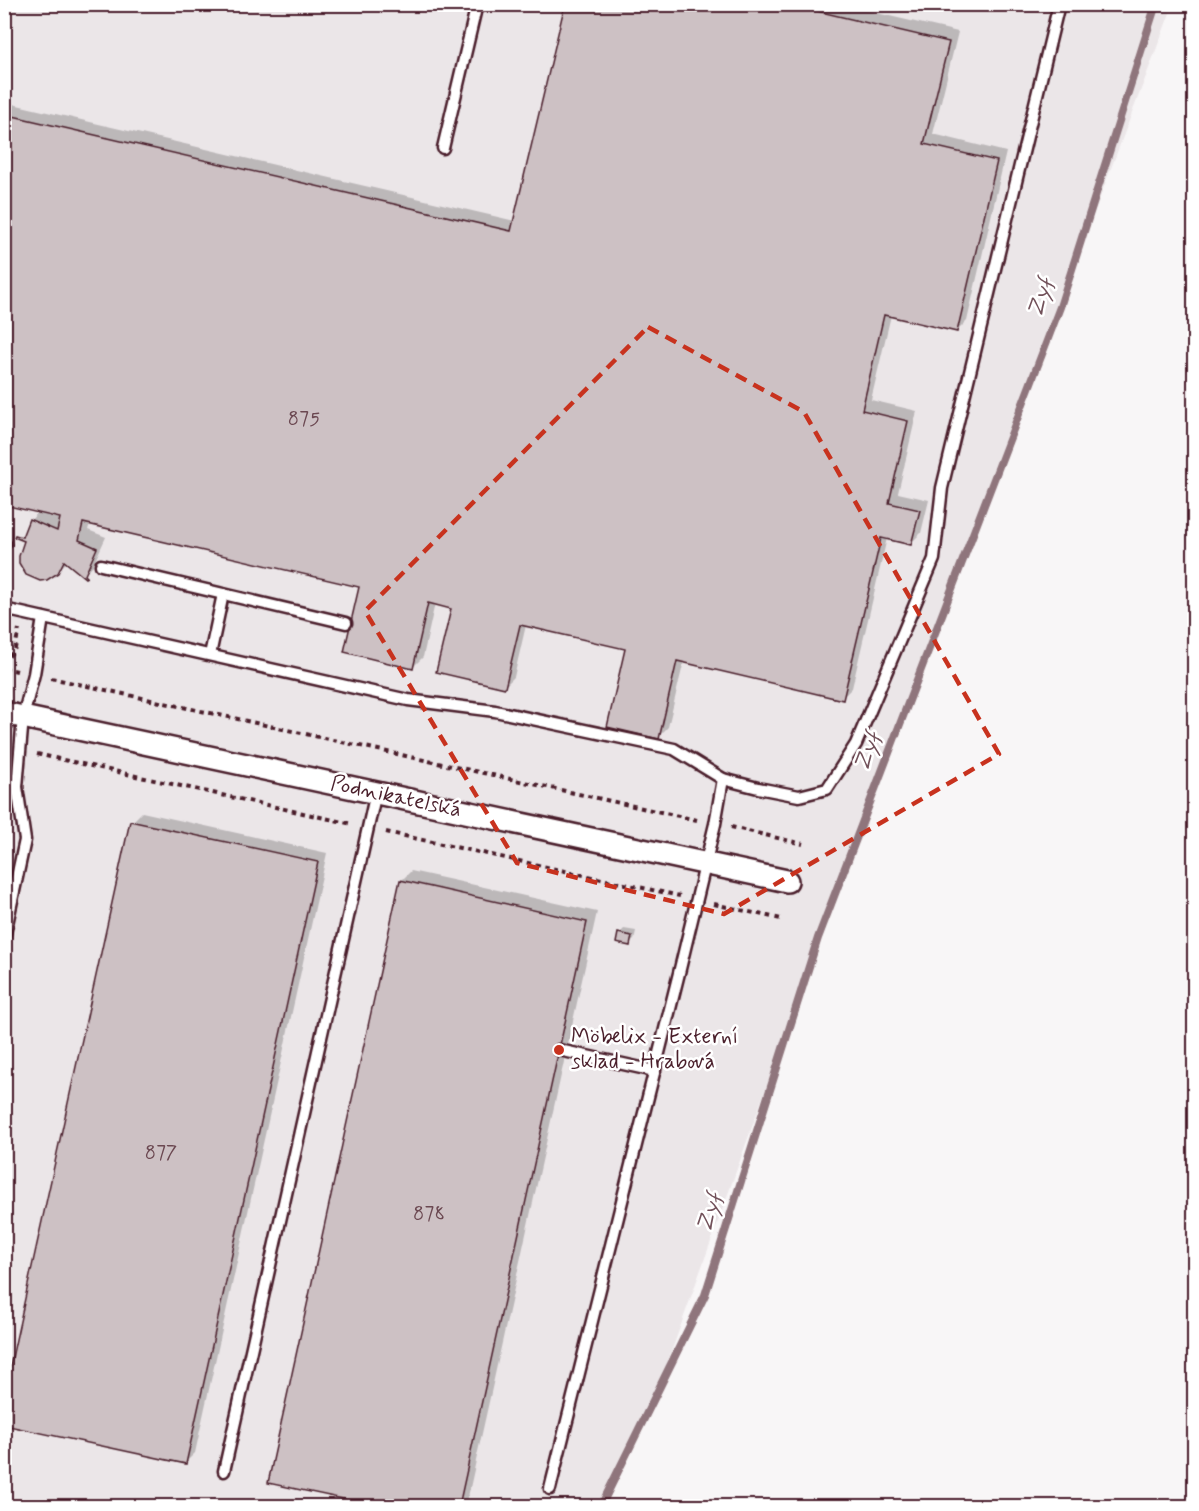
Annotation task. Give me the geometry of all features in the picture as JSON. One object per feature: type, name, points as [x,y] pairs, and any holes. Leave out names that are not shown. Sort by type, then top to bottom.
[{"type":"street","name":"Podnikatelská","points":[[14,715],[787,881]]},
{"type":"lane","points":[[443,148],[477,4]]},
{"type":"lane","points":[[4,609],[408,700],[495,711],[674,749],[723,779],[799,796],[827,789],[856,744],[934,559],[942,488],[1059,4]]},
{"type":"lane","points":[[101,565],[346,623]]},
{"type":"lane","points":[[210,655],[223,594]]},
{"type":"lane","points":[[4,938],[25,840],[16,787],[20,750],[14,715],[33,674],[43,618]]},
{"type":"lane","points":[[550,1489],[697,900],[723,779]]},
{"type":"lane","points":[[4,783],[16,787]]},
{"type":"lane","points":[[224,1471],[376,792]]},
{"type":"lane","points":[[559,1050],[655,1071]]},
{"type":"path","points":[[4,668],[803,844]]},
{"type":"path","points":[[20,750],[781,919]]},
{"type":"highlighted area","points":[[648,327],[804,412],[999,754],[724,914],[517,863],[365,611]]},
{"type":"shaded area","points":[[5,5],[1173,5],[843,874],[650,1411],[602,1506],[5,1506]]},
{"type":"building","points":[[565,4],[787,4],[949,42],[924,144],[997,161],[957,332],[884,315],[862,410],[908,421],[889,503],[920,510],[911,545],[881,538],[843,700],[677,661],[659,739],[607,727],[625,649],[520,625],[505,688],[436,672],[451,609],[428,603],[413,669],[344,652],[359,587],[83,523],[79,540],[97,548],[85,575],[87,577],[85,578],[64,561],[58,573],[47,580],[40,581],[26,575],[19,563],[24,541],[14,537],[15,535],[22,537],[29,519],[57,531],[60,518],[4,505],[4,114],[511,231]]},
{"type":"building","points":[[130,821],[318,862],[186,1464],[4,1425],[4,1394]]},
{"type":"building","points":[[400,880],[587,922],[459,1506],[376,1506],[268,1483]]},
{"type":"building","points":[[618,933],[632,936],[630,946],[616,943]]},
{"type":"waterway","name":"Zyf","points":[[601,1506],[705,1295],[818,938],[1060,307],[1156,4]]},
{"type":"place","name":"Möbelix - Externí sklad - Hrabová","points":[[559,1050]]}]
